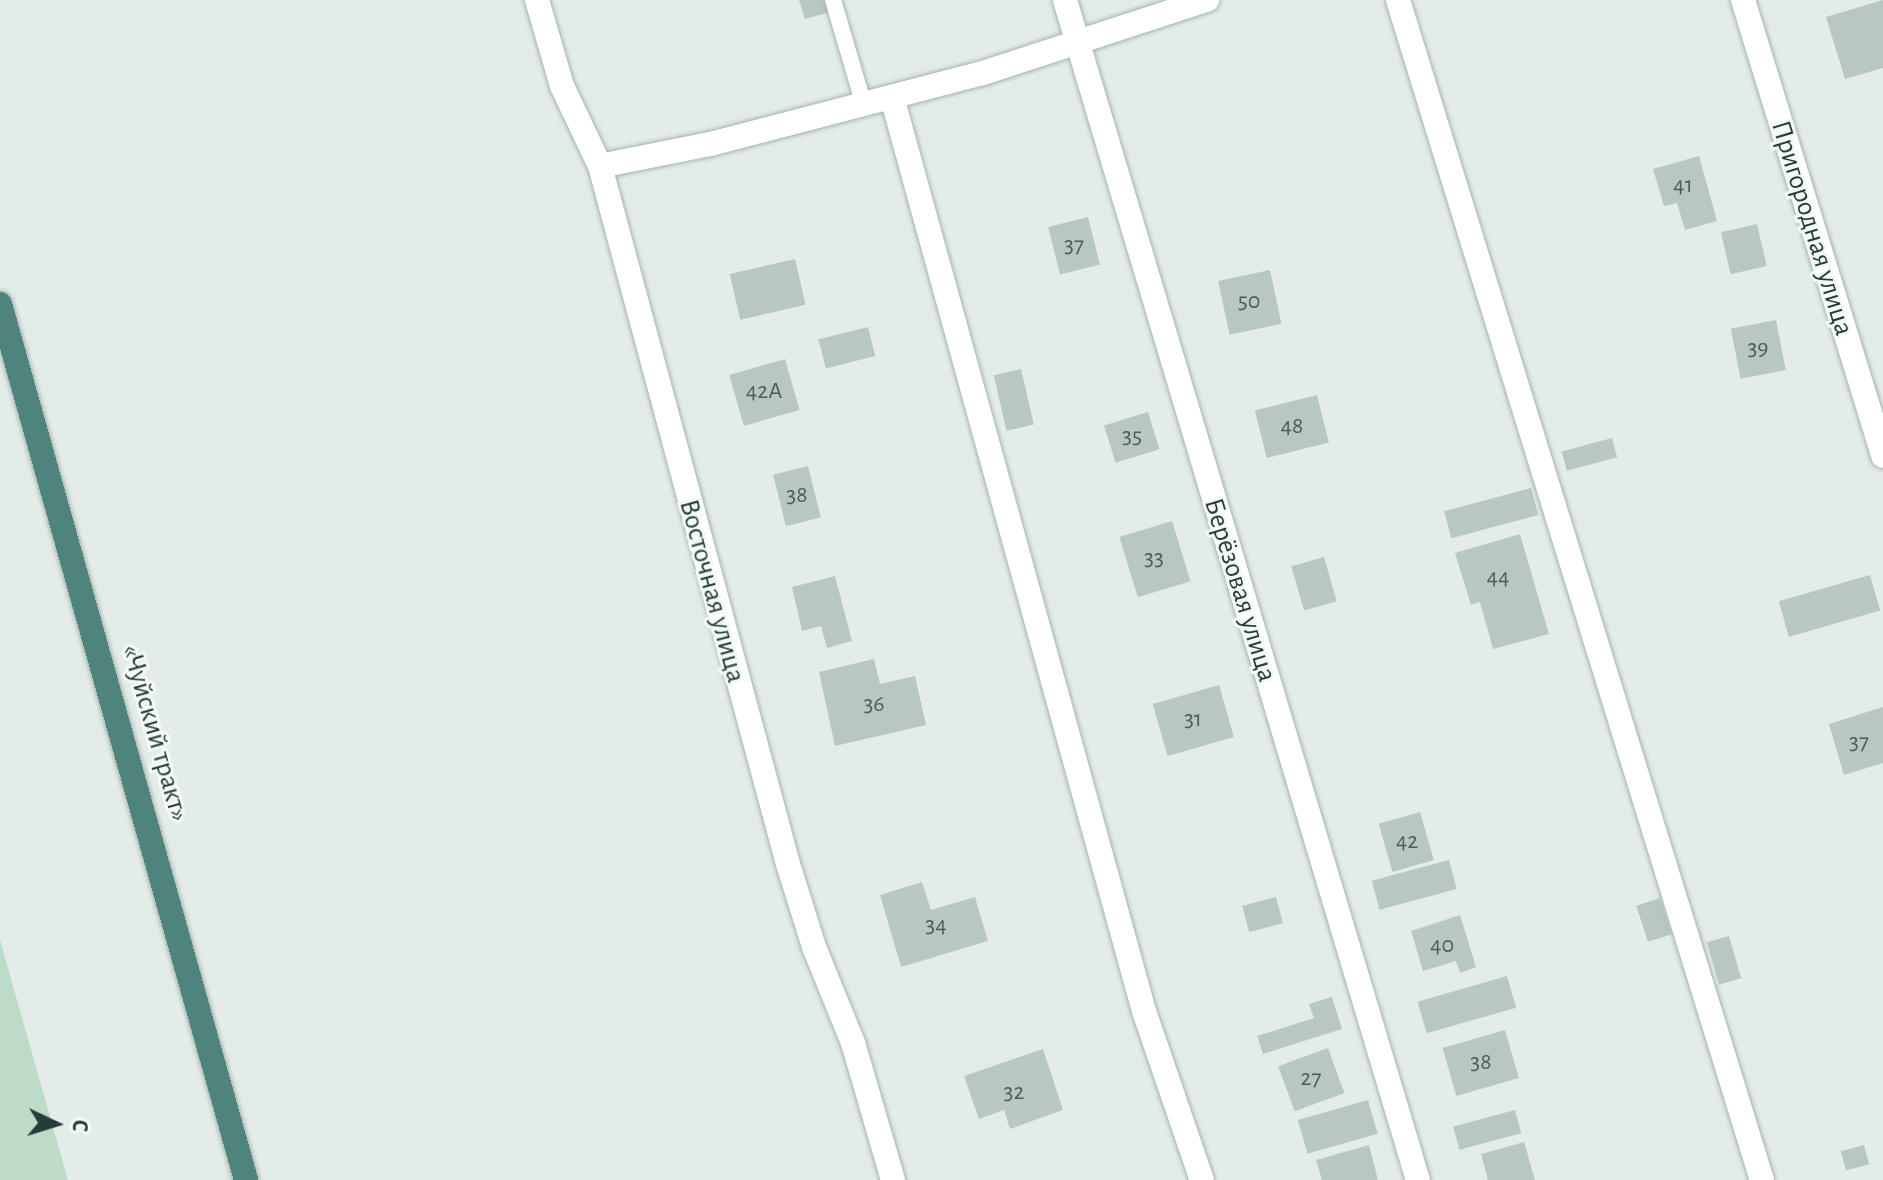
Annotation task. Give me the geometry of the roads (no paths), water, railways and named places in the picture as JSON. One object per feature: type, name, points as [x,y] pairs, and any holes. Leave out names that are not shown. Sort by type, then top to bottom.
[{"type":"highway","name":"«Чуйский тракт»","points":[[0,304],[246,1180]]},
{"type":"street","name":"Восточная улица","points":[[537,0],[562,86],[600,166],[788,864],[814,947],[853,1043],[893,1180]]},
{"type":"street","name":"Берёзовая улица","points":[[1065,0],[1073,40],[1418,1180]]},
{"type":"street","points":[[600,166],[864,105],[983,73],[1073,40],[1207,0]]},
{"type":"street","points":[[1398,0],[1762,1180]]},
{"type":"street","name":"Пригородная улица","points":[[1743,0],[1883,456]]},
{"type":"street","points":[[892,97],[1140,996],[1202,1180]]},
{"type":"lane","points":[[833,0],[864,105]]}]
